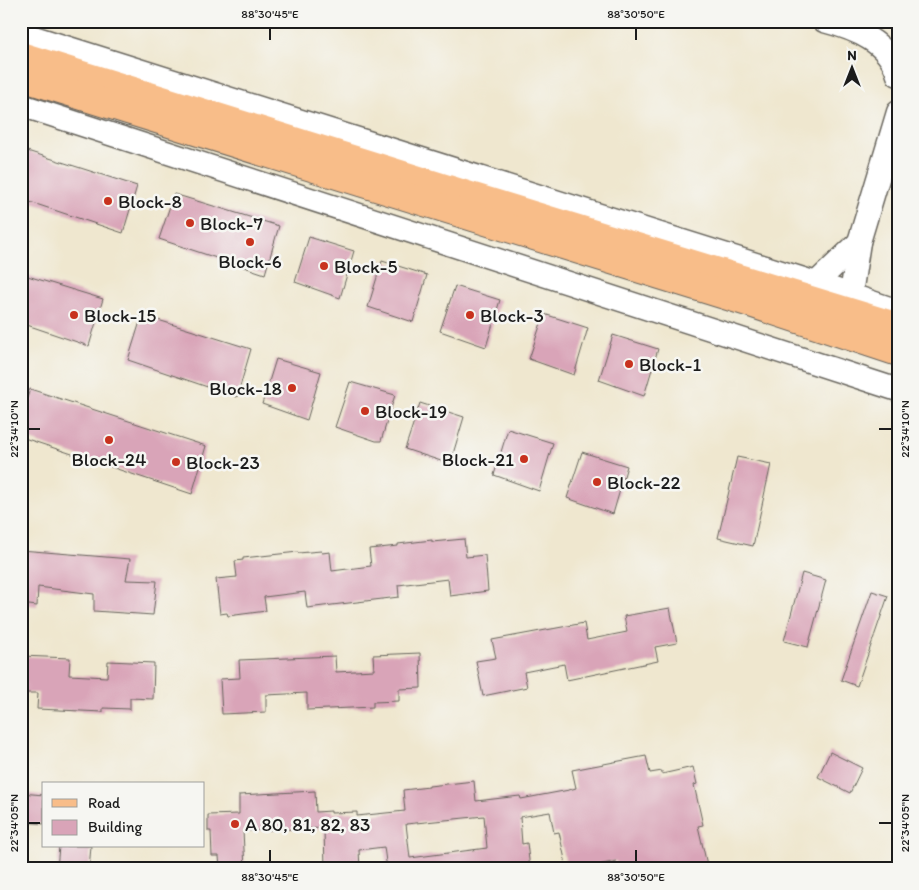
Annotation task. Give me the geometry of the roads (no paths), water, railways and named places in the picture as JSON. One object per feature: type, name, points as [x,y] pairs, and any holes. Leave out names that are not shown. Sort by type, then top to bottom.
[{"type":"main road","points":[[21,56],[898,326]]},
{"type":"main road","points":[[21,77],[738,299],[898,352]]},
{"type":"street","points":[[824,21],[846,25],[878,44],[890,58],[898,74]]},
{"type":"street","points":[[21,33],[851,294],[898,311]]},
{"type":"street","points":[[21,105],[898,390]]},
{"type":"street","points":[[851,294],[859,242],[898,112]]},
{"type":"street","points":[[816,283],[859,242]]},
{"type":"place","name":"Block-8","points":[[108,201]]},
{"type":"place","name":"Block-7","points":[[190,223]]},
{"type":"place","name":"Block-6","points":[[250,242]]},
{"type":"place","name":"Block-5","points":[[324,266]]},
{"type":"place","name":"Block-15","points":[[74,315]]},
{"type":"place","name":"Block-3","points":[[470,315]]},
{"type":"place","name":"Block-1","points":[[629,364]]},
{"type":"place","name":"Block-18","points":[[292,388]]},
{"type":"place","name":"Block-19","points":[[365,411]]},
{"type":"place","name":"Block-24","points":[[109,440]]},
{"type":"place","name":"Block-21","points":[[524,459]]},
{"type":"place","name":"Block-23","points":[[176,462]]},
{"type":"place","name":"Block-22","points":[[597,482]]},
{"type":"place","name":"A 80, 81, 82, 83","points":[[235,824]]}]
